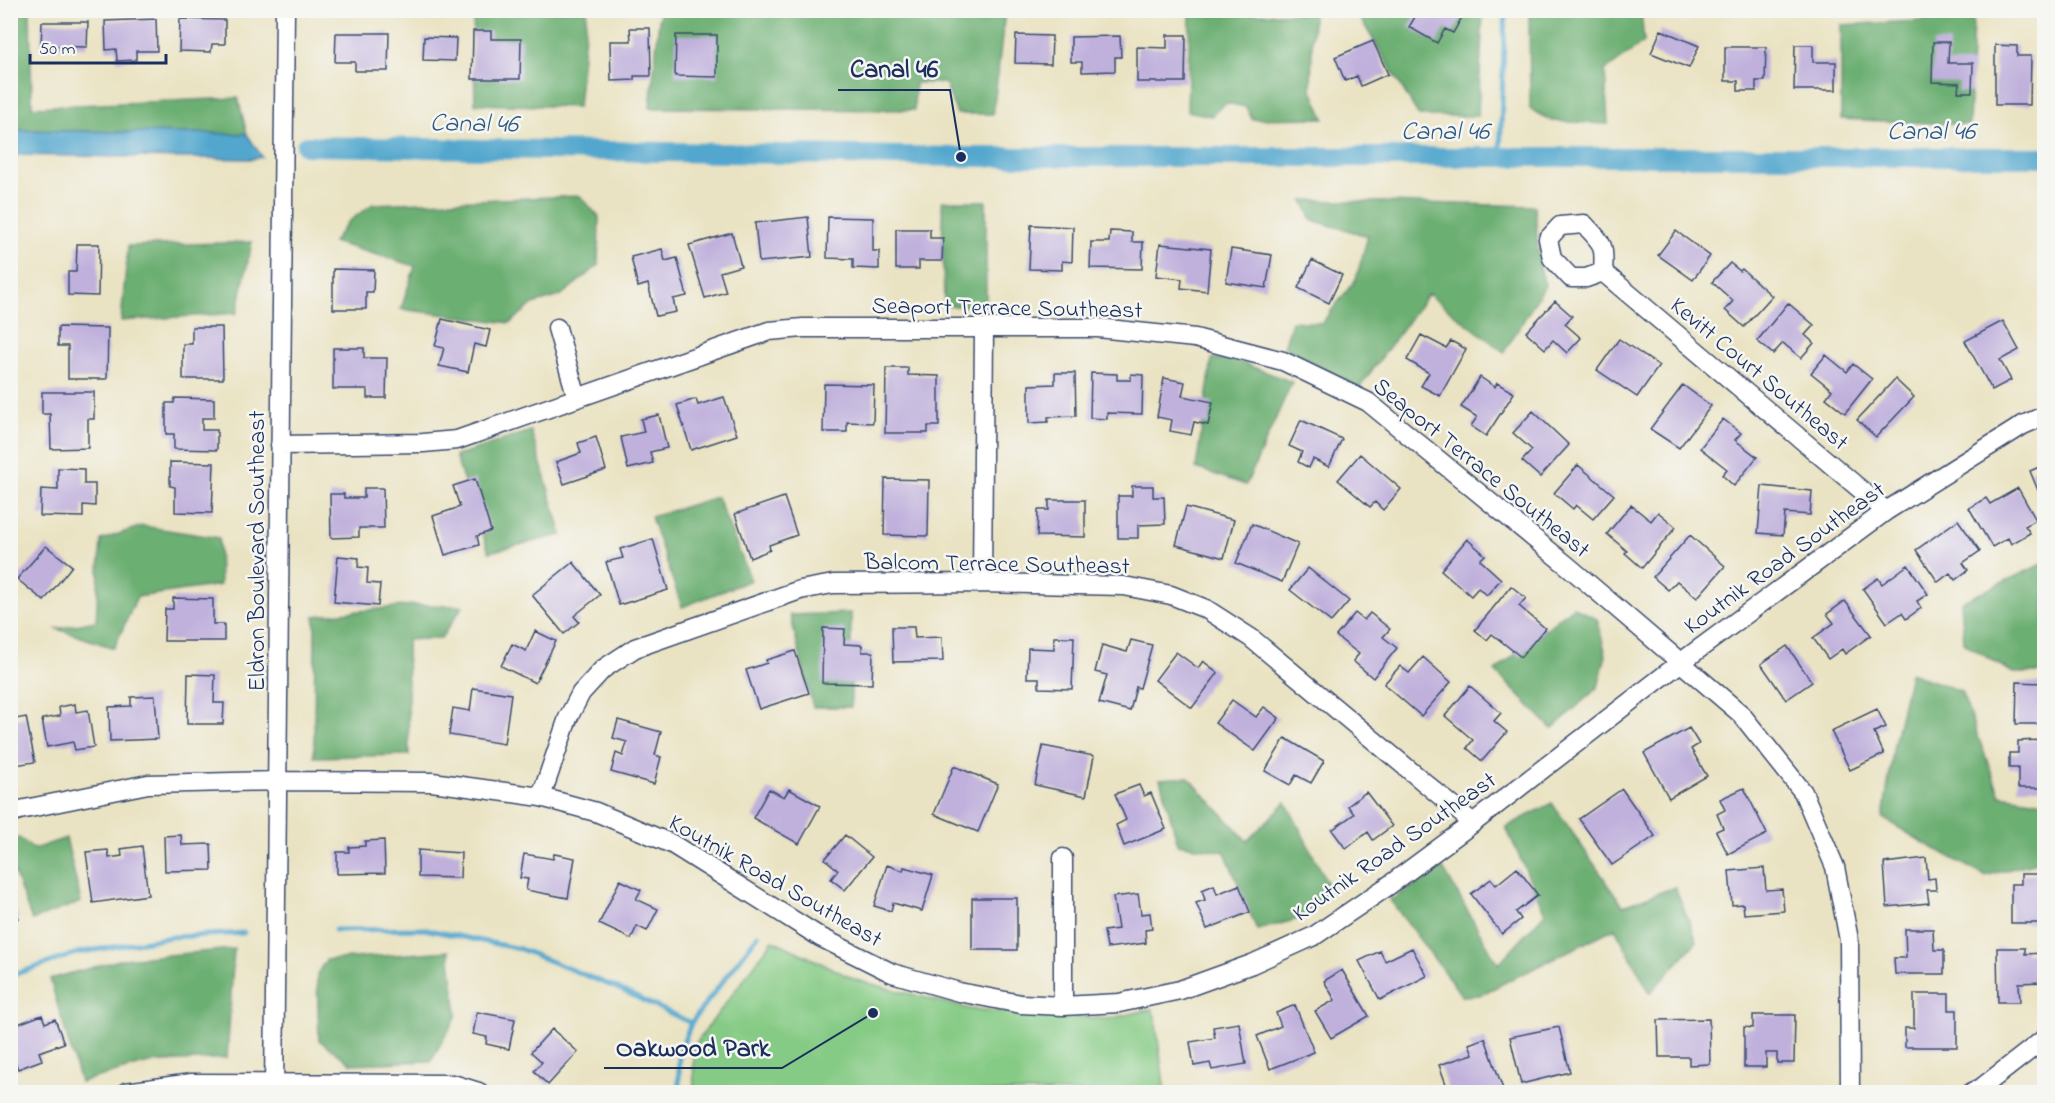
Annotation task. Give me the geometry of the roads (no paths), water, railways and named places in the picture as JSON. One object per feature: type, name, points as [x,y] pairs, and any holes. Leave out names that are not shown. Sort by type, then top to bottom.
[{"type":"street","name":"Eldron Boulevard Southeast","points":[[274,1088],[279,781],[285,10]]},
{"type":"street","name":"Kevitt Court Southeast","points":[[1603,272],[1886,511]]},
{"type":"street","points":[[557,328],[577,398]]},
{"type":"street","name":"Seaport Terrace Southeast","points":[[280,445],[423,444],[457,440],[769,331],[803,328],[1098,328],[1195,338],[1283,361],[1368,402],[1569,567],[1741,714],[1803,792],[1835,867],[1849,940],[1850,1092]]},
{"type":"street","points":[[982,583],[984,328]]},
{"type":"street","name":"Koutnik Road Southeast","points":[[10,813],[148,784],[279,781],[432,782],[541,797],[596,812],[672,844],[820,937],[892,973],[959,992],[1021,1004],[1063,1006],[1119,1003],[1180,990],[1252,964],[1314,936],[1388,886],[1473,823],[1680,663],[1886,511],[2023,425],[2044,416]]},
{"type":"street","name":"Balcom Terrace Southeast","points":[[541,797],[568,718],[581,693],[603,669],[635,648],[800,590],[833,584],[982,583],[1124,586],[1171,595],[1206,609],[1251,638],[1473,823]]},
{"type":"street","points":[[1063,858],[1063,1006]]},
{"type":"street","points":[[1972,1092],[2044,1039]]},
{"type":"street","points":[[126,1092],[192,1083],[274,1088],[453,1084],[479,1092]]},
{"type":"water","points":[[11,130],[247,134],[262,157],[252,159],[11,155]]},
{"type":"waterway","points":[[1500,157],[1505,10]]},
{"type":"waterway","name":"Canal 46","points":[[306,146],[961,157],[2044,157]]},
{"type":"waterway","points":[[335,930],[424,929],[520,949],[617,988],[691,1023]]},
{"type":"waterway","points":[[10,976],[77,953],[171,937],[244,933]]},
{"type":"waterway","points":[[679,1092],[679,1054],[691,1023],[758,935]]},
{"type":"place","name":"Canal 46","points":[[961,157]]},
{"type":"place","name":"Oakwood Park","points":[[873,1013]]}]
